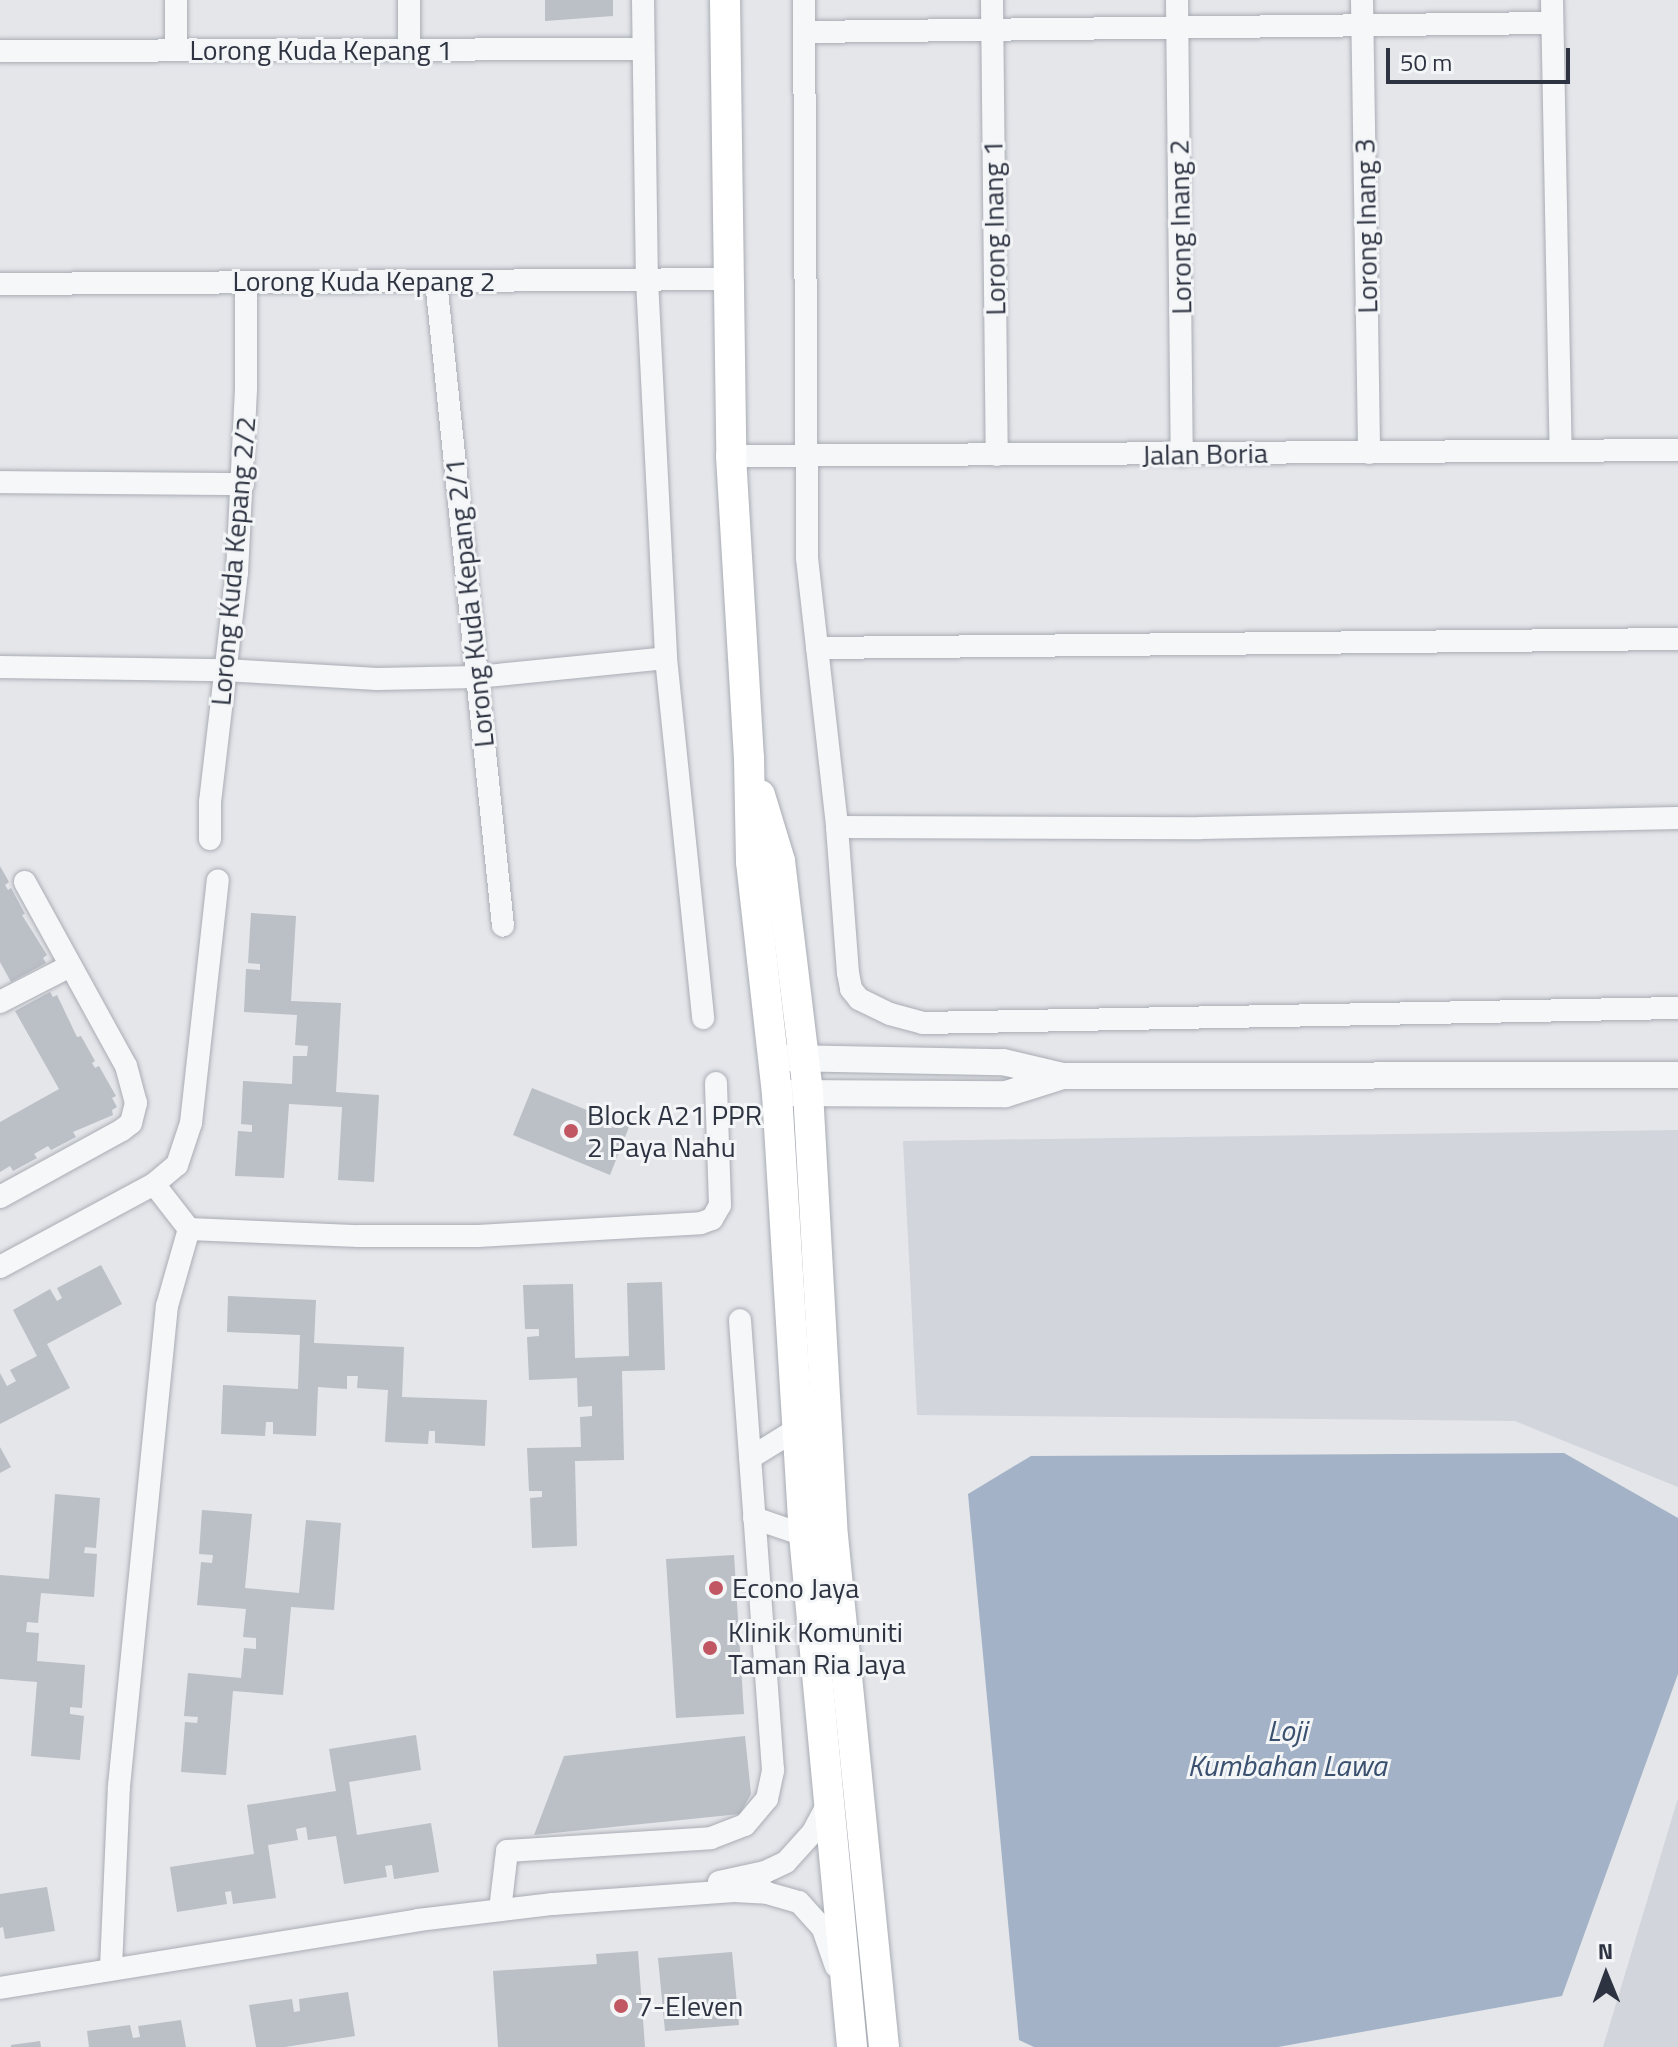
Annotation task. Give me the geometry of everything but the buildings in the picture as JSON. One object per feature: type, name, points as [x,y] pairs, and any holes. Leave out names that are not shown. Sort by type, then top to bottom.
[{"type":"main road","points":[[725,0],[731,456],[749,758],[751,862],[777,1094],[804,1535],[852,2047]]},
{"type":"main road","points":[[749,758],[780,861],[808,1092],[832,1526],[884,2047]]},
{"type":"street","points":[[176,0],[176,50]]},
{"type":"street","points":[[409,0],[409,50]]},
{"type":"street","points":[[643,0],[647,280],[666,658],[703,1018]]},
{"type":"street","points":[[804,0],[807,558],[837,827],[851,989],[869,1006],[908,1020],[1678,1008]]},
{"type":"street","name":"Lorong Inang 1","points":[[992,0],[997,455]]},
{"type":"street","name":"Lorong Inang 2","points":[[1177,0],[1182,455]]},
{"type":"street","name":"Lorong Inang 3","points":[[1362,0],[1369,453]]},
{"type":"street","points":[[1552,0],[1561,450]]},
{"type":"street","points":[[804,32],[1552,23]]},
{"type":"street","name":"Lorong Kuda Kepang 1","points":[[0,51],[643,49]]},
{"type":"street","name":"Lorong Kuda Kepang 2","points":[[0,284],[728,279]]},
{"type":"street","name":"Lorong Kuda Kepang 2/1","points":[[436,281],[503,926]]},
{"type":"street","name":"Lorong Kuda Kepang 2/2","points":[[210,839],[210,802],[237,573],[243,484],[246,282]]},
{"type":"street","name":"Jalan Boria","points":[[731,456],[805,458],[1678,450]]},
{"type":"street","points":[[0,482],[243,484]]},
{"type":"street","points":[[817,648],[1678,639]]},
{"type":"street","points":[[0,667],[225,670],[377,679],[477,677],[666,658]]},
{"type":"street","points":[[837,827],[1200,828],[1678,818]]},
{"type":"street","points":[[0,1267],[154,1184],[177,1165],[191,1123],[218,880]]},
{"type":"street","points":[[0,1197],[122,1130],[134,1116],[134,1087],[126,1066],[25,882]]},
{"type":"street","points":[[0,1002],[70,966]]},
{"type":"street","points":[[773,1059],[1003,1062],[1063,1076],[1678,1075]]},
{"type":"street","points":[[777,1094],[1006,1094],[1063,1076]]},
{"type":"street","points":[[154,1184],[189,1229],[359,1236],[478,1236],[701,1223],[712,1219],[720,1205],[716,1083]]},
{"type":"street","points":[[111,1968],[119,1786],[164,1335],[170,1289],[189,1229]]},
{"type":"street","points":[[500,1910],[507,1851],[711,1838],[745,1825],[767,1799],[773,1770],[740,1320]]},
{"type":"street","points":[[750,1458],[797,1429]]},
{"type":"street","points":[[754,1518],[804,1535]]},
{"type":"street","points":[[655,1895],[765,1872],[786,1862],[813,1832],[828,1804]]},
{"type":"street","points":[[0,1988],[111,1968],[500,1910],[655,1895],[734,1891],[767,1893],[799,1902],[823,1929],[847,1994]]},
{"type":"shaded area","points":[[1678,1130],[1678,1487],[1515,1421],[917,1415],[903,1141]]},
{"type":"shaded area","points":[[1678,1798],[1678,2047],[1603,2047]]},
{"type":"water","name":"Loji Kumbahan Lawa","points":[[1564,1453],[1678,1518],[1678,1674],[1562,1996],[1278,2047],[1034,2047],[1019,2040],[968,1494],[1031,1456]]},
{"type":"place","name":"Block A21 PPR 2 Paya Nahu","points":[[571,1131]]},
{"type":"place","name":"Econo Jaya","points":[[716,1588]]},
{"type":"place","name":"Klinik Komuniti Taman Ria Jaya","points":[[710,1648]]},
{"type":"place","name":"7-Eleven","points":[[621,2006]]}]
